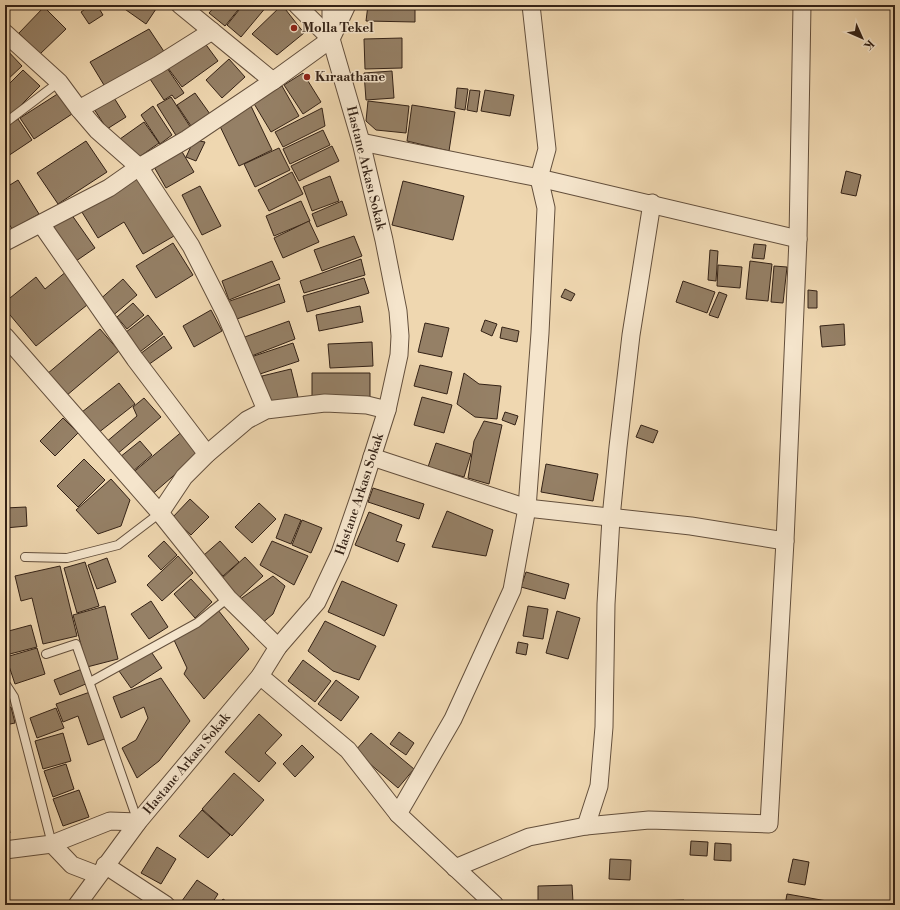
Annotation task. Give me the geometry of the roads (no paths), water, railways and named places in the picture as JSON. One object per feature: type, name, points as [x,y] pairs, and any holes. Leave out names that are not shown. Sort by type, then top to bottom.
[{"type":"street","points":[[180,5],[273,80]]},
{"type":"street","points":[[297,5],[331,38]]},
{"type":"street","name":"Hastane Arkası Sokak","points":[[78,905],[138,822],[260,676],[278,647],[317,602],[340,553],[387,410],[400,355],[398,311],[386,247],[361,142],[331,38],[331,5]]},
{"type":"street","points":[[5,242],[109,188],[139,167],[187,139],[273,80],[331,38],[346,5]]},
{"type":"street","points":[[398,814],[453,719],[512,590],[527,508],[540,333],[546,208],[539,178],[547,149],[531,5]]},
{"type":"street","points":[[455,868],[529,837],[586,826],[650,820],[769,824],[785,541],[798,239],[802,5]]},
{"type":"street","points":[[79,109],[158,65],[212,31]]},
{"type":"street","points":[[5,33],[59,82],[97,130],[139,167],[191,246],[226,315],[266,410]]},
{"type":"street","points":[[361,142],[539,178],[652,203],[798,239]]},
{"type":"street","points":[[586,826],[598,786],[604,727],[606,604],[611,518],[631,335],[652,203]]},
{"type":"street","points":[[41,224],[135,359],[207,454]]},
{"type":"street","points":[[5,336],[160,514],[228,598],[278,647]]},
{"type":"street","points":[[160,514],[184,477],[207,454],[247,420],[266,410],[325,403],[368,406],[387,410]]},
{"type":"street","points":[[372,457],[527,508],[691,526],[785,541]]},
{"type":"street","points":[[260,676],[348,750],[398,814],[495,905]]},
{"type":"street","points":[[5,850],[52,844],[110,821],[138,822]]},
{"type":"street","points":[[52,844],[72,865],[102,870],[166,905]]},
{"type":"lane","points":[[5,123],[59,82]]},
{"type":"lane","points":[[25,557],[67,558],[118,545],[160,514]]},
{"type":"lane","points":[[90,682],[198,623],[228,598]]},
{"type":"lane","points":[[46,654],[76,644],[138,822]]},
{"type":"lane","points":[[5,683],[14,697],[52,844]]},
{"type":"place","name":"Molla Tekel","points":[[294,28]]},
{"type":"place","name":"Kıraathane","points":[[307,77]]}]
